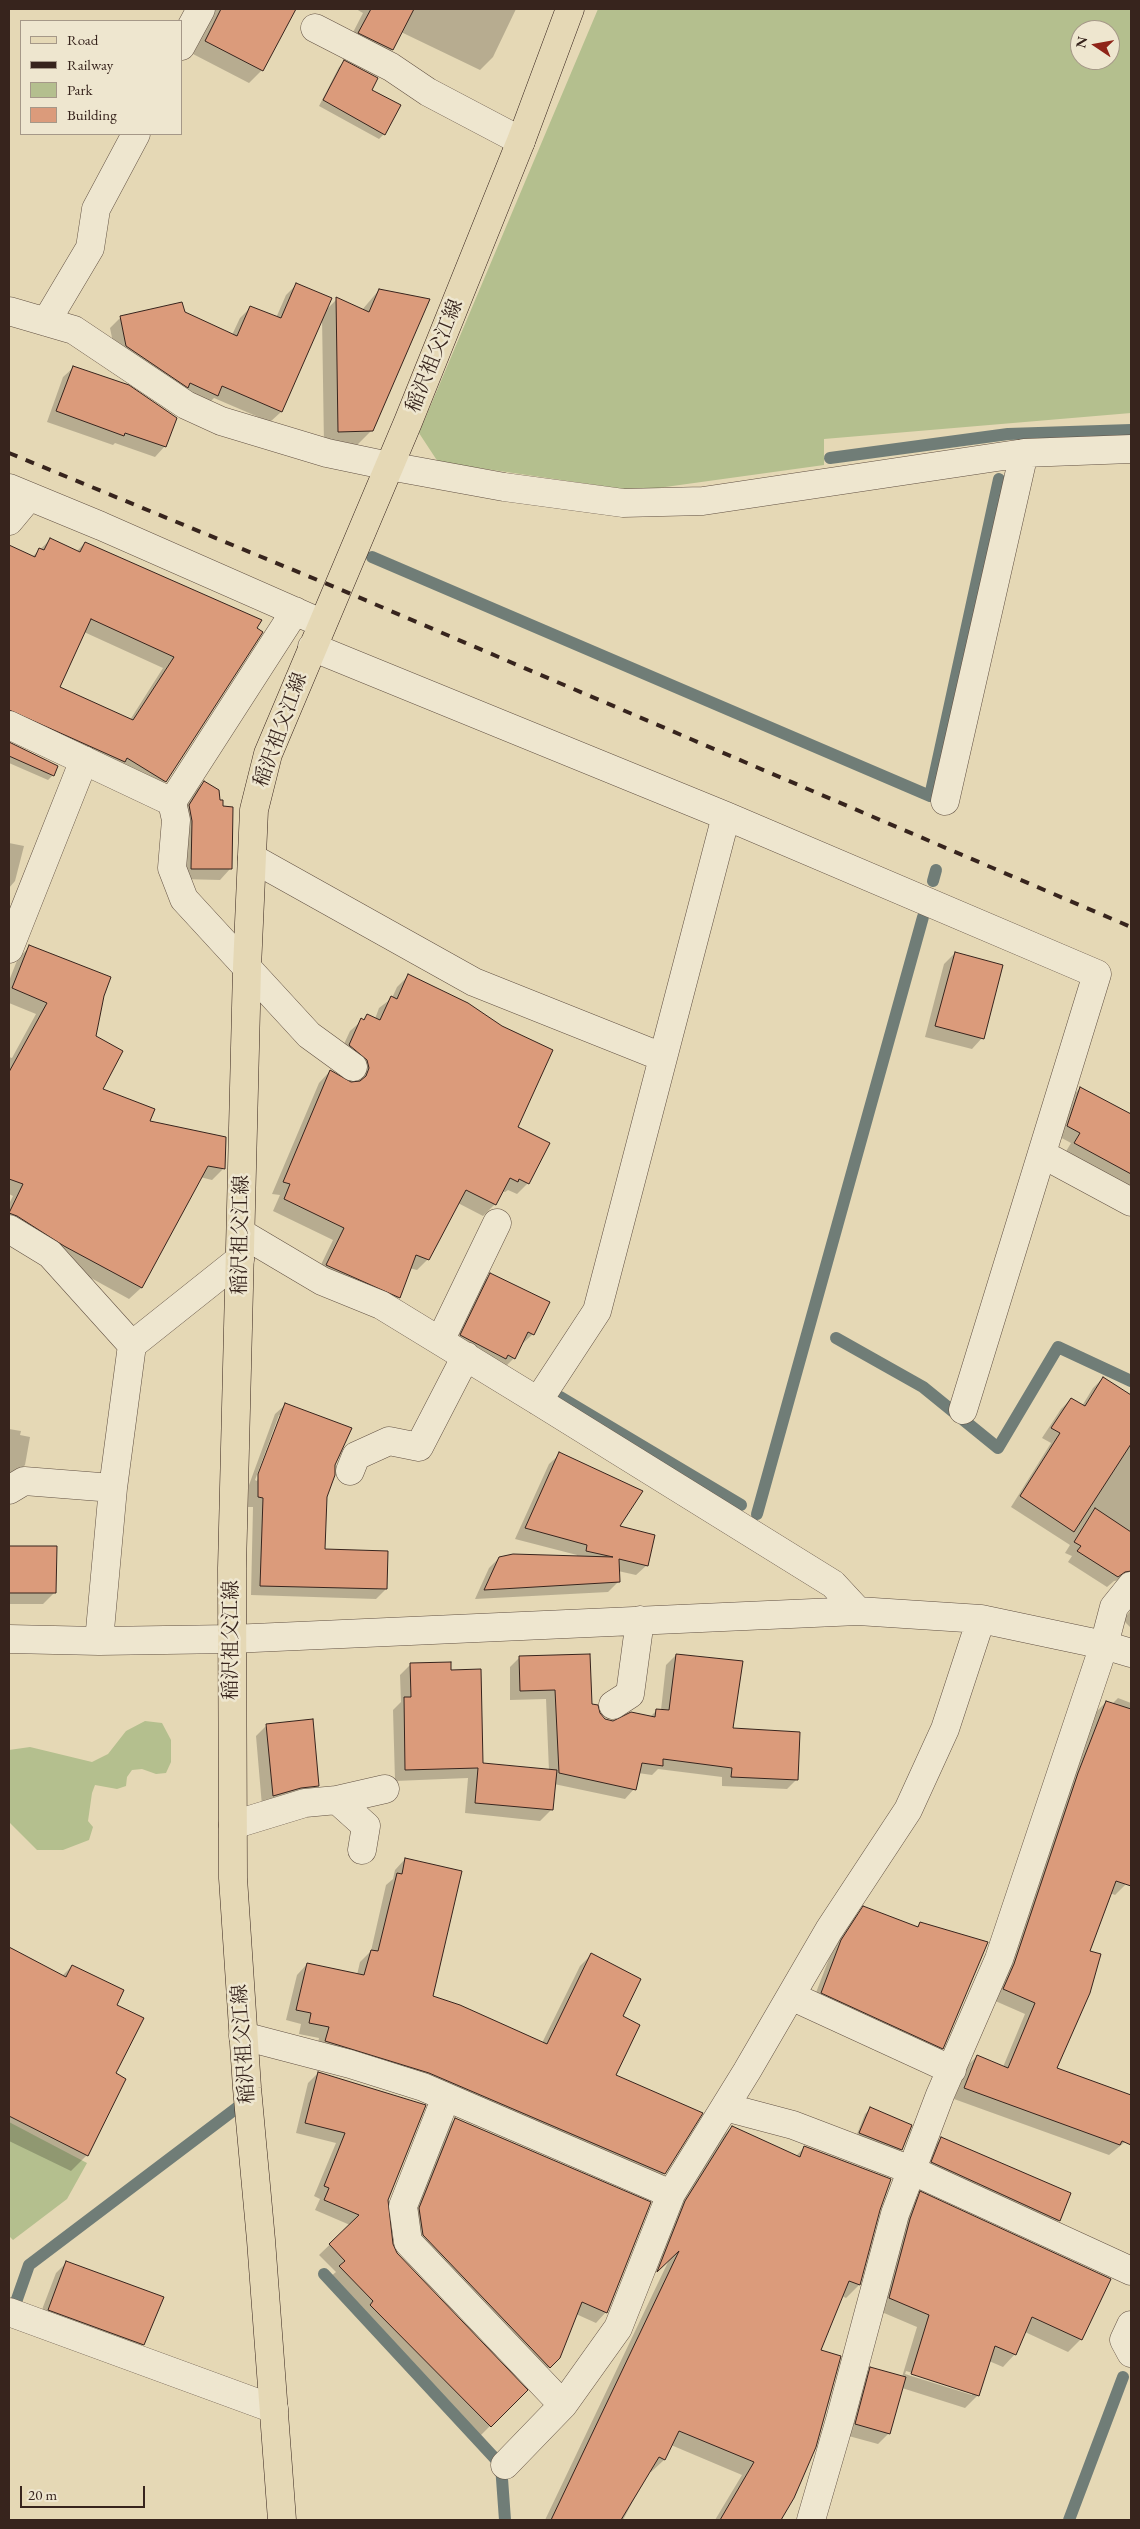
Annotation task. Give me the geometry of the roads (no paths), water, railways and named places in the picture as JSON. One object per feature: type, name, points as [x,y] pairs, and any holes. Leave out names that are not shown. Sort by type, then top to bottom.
[{"type":"main road","name":"稲沢祖父江線","points":[[282,2520],[243,2036],[233,1878],[231,1639],[247,968],[254,810],[268,754],[389,466],[521,141],[570,9]]},
{"type":"street","points":[[182,44],[201,9]]},
{"type":"street","points":[[315,28],[391,67],[428,92],[521,141]]},
{"type":"street","points":[[46,322],[90,248],[96,210],[135,135]]},
{"type":"street","points":[[9,311],[74,330],[186,405],[221,421],[327,452],[389,466],[504,487],[623,503],[703,501],[1024,452],[1131,449]]},
{"type":"street","points":[[945,801],[1024,452]]},
{"type":"street","points":[[9,520],[19,493],[295,611],[317,635],[726,816],[1097,974],[964,1410]]},
{"type":"street","points":[[295,611],[172,802],[176,820],[172,868],[184,899],[309,1035],[353,1067]]},
{"type":"street","points":[[9,725],[172,802]]},
{"type":"street","points":[[9,950],[84,760]]},
{"type":"street","points":[[538,1401],[597,1311],[726,816]]},
{"type":"street","points":[[252,858],[474,982],[662,1057]]},
{"type":"street","points":[[1042,1154],[1131,1202]]},
{"type":"street","points":[[440,1341],[497,1223]]},
{"type":"street","points":[[9,1229],[50,1254],[132,1345]]},
{"type":"street","points":[[241,1233],[322,1281],[382,1305],[466,1356],[833,1584],[858,1611]]},
{"type":"street","points":[[99,1641],[113,1488],[132,1345],[240,1259]]},
{"type":"street","points":[[350,1471],[356,1456],[389,1441],[419,1447],[466,1356]]},
{"type":"street","points":[[9,1490],[24,1481],[113,1488]]},
{"type":"street","points":[[811,2520],[895,2214],[911,2170],[999,1959],[1104,1645],[1114,1607],[1131,1586]]},
{"type":"street","points":[[9,1639],[99,1641],[231,1639],[858,1611],[981,1619],[1104,1645],[1131,1653]]},
{"type":"street","points":[[505,2465],[563,2405],[618,2328],[671,2194],[725,2107],[829,1930],[908,1810],[945,1729],[981,1619]]},
{"type":"street","points":[[612,1705],[630,1694],[640,1620]]},
{"type":"street","points":[[233,1826],[305,1803],[337,1800],[385,1789]]},
{"type":"street","points":[[337,1800],[366,1826],[362,1850]]},
{"type":"street","points":[[791,1996],[952,2070]]},
{"type":"street","points":[[243,2036],[350,2064],[446,2097],[671,2194]]},
{"type":"street","points":[[446,2097],[403,2206],[408,2242],[563,2405]]},
{"type":"street","points":[[725,2107],[793,2125],[911,2170],[1131,2271]]},
{"type":"street","points":[[9,2312],[274,2409]]},
{"type":"street","points":[[1131,2325],[1124,2340],[1131,2352]]},
{"type":"waterway","points":[[830,458],[1008,434],[1131,430]]},
{"type":"waterway","points":[[372,557],[930,796],[999,479]]},
{"type":"waterway","points":[[933,881],[936,870]]},
{"type":"waterway","points":[[757,1514],[923,917]]},
{"type":"waterway","points":[[836,1338],[923,1387],[998,1448],[1058,1347],[1131,1381]]},
{"type":"waterway","points":[[560,1397],[741,1505]]},
{"type":"waterway","points":[[16,2302],[29,2265],[238,2107]]},
{"type":"waterway","points":[[324,2274],[501,2465],[505,2520]]},
{"type":"waterway","points":[[1069,2520],[1123,2377]]},
{"type":"railway","points":[[9,453],[337,588],[1131,927]]}]
